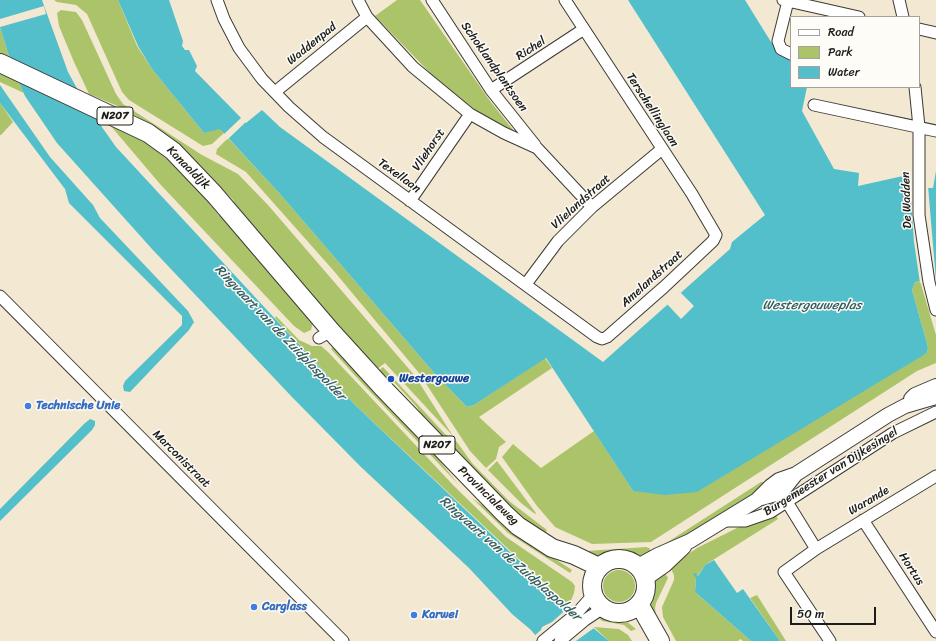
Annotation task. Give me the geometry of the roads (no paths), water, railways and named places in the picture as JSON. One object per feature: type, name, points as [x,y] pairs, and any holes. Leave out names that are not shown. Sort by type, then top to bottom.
[{"type":"main road","name":"Kanaaldijk","points":[[0,63],[148,133],[187,164],[214,194],[325,334]]},
{"type":"main road","name":"Provincialeweg","points":[[325,334],[392,398],[504,513],[518,526],[552,548],[597,588]]},
{"type":"main road","points":[[597,588],[605,562],[616,558],[628,560],[642,573],[646,592],[633,608]]},
{"type":"main road","name":"N207","points":[[597,588],[615,613],[633,608]]},
{"type":"main road","points":[[633,608],[650,641]]},
{"type":"main road","points":[[633,608],[660,641]]},
{"type":"street","name":"Texellaan","points":[[217,0],[224,19],[239,48],[262,79],[323,137],[597,337],[602,339]]},
{"type":"street","name":"Schoklandplantsoen","points":[[358,0],[367,17],[413,67],[470,114],[504,133],[536,148]]},
{"type":"street","name":"Schoklandplantsoen","points":[[432,0],[491,90],[536,148],[592,207]]},
{"type":"street","name":"Terschellinglaan","points":[[565,0],[696,200],[716,235]]},
{"type":"street","points":[[899,0],[903,16]]},
{"type":"street","points":[[790,53],[781,48],[778,41],[785,1],[854,16]]},
{"type":"street","name":"Waddenpad","points":[[275,92],[367,17]]},
{"type":"street","points":[[920,29],[936,33]]},
{"type":"street","name":"Richel","points":[[491,90],[584,30]]},
{"type":"street","name":"De Wadden","points":[[915,88],[919,127],[919,215],[929,282],[936,310]]},
{"type":"street","points":[[814,105],[936,131]]},
{"type":"street","name":"Vliehorst","points":[[410,200],[470,114]]},
{"type":"street","name":"Vlielandstraat","points":[[526,284],[558,241],[592,207],[662,149]]},
{"type":"street","name":"Amelandstraat","points":[[602,339],[607,337],[664,287],[713,240],[716,235]]},
{"type":"street","name":"Marconistraat","points":[[0,296],[343,641]]},
{"type":"street","name":"Burgemeester van Dijkesingel","points":[[905,406],[915,395],[936,386]]},
{"type":"street","name":"Burgemeester van Dijkesingel","points":[[642,573],[658,555],[690,541],[757,500],[770,486],[779,480],[796,474],[905,406],[936,397]]},
{"type":"street","name":"Burgemeester van Dijkesingel","points":[[723,521],[745,521],[771,512],[893,433],[936,412]]},
{"type":"street","name":"Warande","points":[[830,641],[784,572],[816,549],[936,476]]},
{"type":"street","points":[[787,502],[816,549]]},
{"type":"street","name":"Hortus","points":[[863,520],[936,632]]},
{"type":"street","points":[[560,641],[581,617],[597,588]]},
{"type":"street","points":[[543,641],[581,617],[597,588]]},
{"type":"water","name":"Ringvaart van de Zuidplaspolder","points":[[0,0],[42,0],[68,72],[85,103],[116,147],[354,404],[568,607],[609,641],[540,641],[531,630],[512,614],[469,568],[361,467],[292,397],[152,249],[57,143],[25,96],[13,69],[0,27]]},
{"type":"water","name":"Westergouweplas","points":[[118,0],[169,0],[183,41],[182,46],[185,50],[189,50],[197,66],[195,71],[246,123],[262,110],[280,127],[603,362],[730,249],[732,242],[765,215],[628,0],[745,0],[771,42],[786,57],[790,58],[790,88],[807,88],[802,111],[834,169],[859,173],[858,186],[903,176],[905,188],[933,188],[936,171],[936,278],[915,282],[912,290],[928,347],[927,353],[697,492],[665,495],[633,491],[546,358],[474,405],[467,407],[435,374],[280,194],[220,129],[204,133],[152,69],[138,46]]},
{"type":"water","points":[[0,85],[50,157],[93,205],[100,218],[188,311],[194,322],[189,330],[130,392],[124,391],[123,386],[125,381],[182,325],[182,316],[69,203],[65,189],[0,103]]},
{"type":"water","points":[[90,419],[95,421],[95,425],[92,430],[0,521],[0,509]]},
{"type":"water","points":[[714,560],[737,593],[743,589],[780,641],[751,641],[695,592],[696,578],[693,574],[695,573],[698,576],[705,565]]},
{"type":"place","name":"Westergouwe","points":[[391,379]]},
{"type":"place","name":"Technische Unie","points":[[28,406]]},
{"type":"place","name":"Carglass","points":[[254,607]]},
{"type":"place","name":"Karwei","points":[[414,615]]}]
